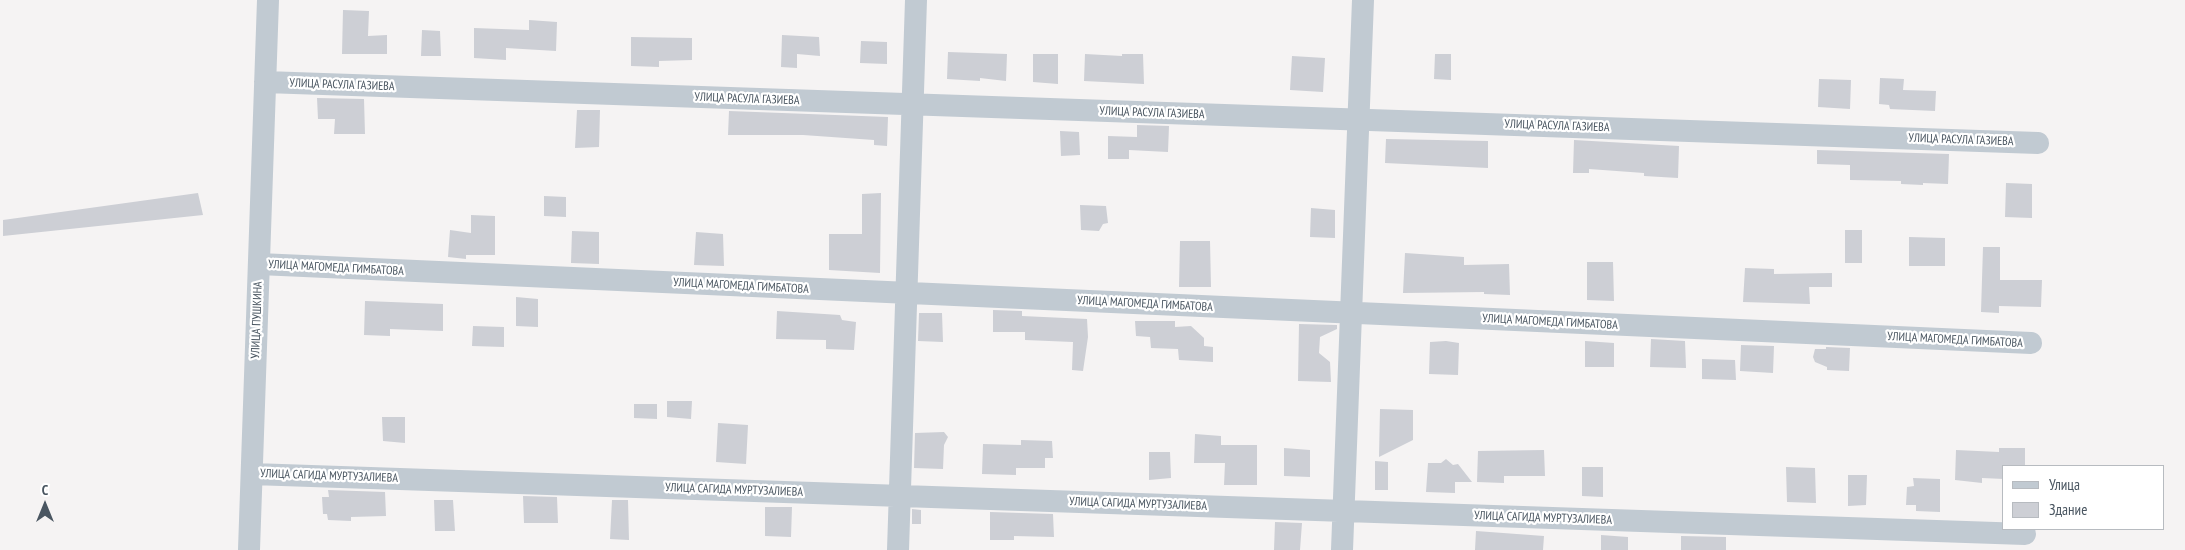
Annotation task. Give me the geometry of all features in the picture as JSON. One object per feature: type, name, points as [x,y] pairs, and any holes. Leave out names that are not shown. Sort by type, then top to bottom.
[{"type":"street","name":"УЛИЦА ПУШКИНА","points":[[250,550],[268,0]]},
{"type":"street","points":[[898,550],[916,0]]},
{"type":"street","points":[[1342,550],[1363,0]]},
{"type":"street","name":"УЛИЦА РАСУЛА ГАЗИЕВА","points":[[265,82],[2038,143]]},
{"type":"street","name":"УЛИЦА МАГОМЕДА ГИМБАТОВА","points":[[259,264],[2032,343]]},
{"type":"street","name":"УЛИЦА САГИДА МУРТУЗАЛИЕВА","points":[[252,474],[2025,534]]},
{"type":"building","points":[[343,10],[369,11],[368,36],[387,35],[387,54],[342,54]]},
{"type":"building","points":[[529,20],[557,22],[556,51],[506,48],[506,60],[474,58],[474,28],[529,30]]},
{"type":"building","points":[[422,30],[440,31],[441,56],[421,56]]},
{"type":"building","points":[[782,35],[819,37],[820,56],[797,54],[797,68],[781,67]]},
{"type":"building","points":[[631,37],[692,38],[692,60],[659,61],[659,67],[631,66]]},
{"type":"building","points":[[861,41],[887,42],[887,64],[860,63]]},
{"type":"building","points":[[948,52],[1007,54],[1006,81],[980,78],[980,81],[947,79]]},
{"type":"building","points":[[1033,54],[1058,54],[1058,84],[1033,82]]},
{"type":"building","points":[[1085,54],[1122,56],[1122,54],[1143,54],[1144,84],[1084,81]]},
{"type":"building","points":[[1435,54],[1451,54],[1451,80],[1434,79]]},
{"type":"building","points":[[1292,56],[1325,58],[1323,92],[1290,90]]},
{"type":"building","points":[[1880,78],[1904,79],[1903,90],[1936,91],[1935,111],[1890,109],[1889,105],[1879,104]]},
{"type":"building","points":[[1819,79],[1851,80],[1850,109],[1818,107]]},
{"type":"building","points":[[317,98],[364,99],[365,134],[334,134],[335,119],[318,119]]},
{"type":"building","points":[[577,110],[600,110],[599,147],[575,148]]},
{"type":"building","points":[[729,111],[888,117],[887,146],[874,145],[874,140],[803,135],[728,135]]},
{"type":"building","points":[[1137,125],[1169,126],[1168,152],[1129,150],[1129,159],[1108,159],[1108,136],[1137,137]]},
{"type":"building","points":[[1060,131],[1079,132],[1080,155],[1061,156]]},
{"type":"building","points":[[1386,139],[1488,141],[1488,168],[1385,163]]},
{"type":"building","points":[[1574,140],[1679,146],[1678,178],[1644,176],[1644,173],[1589,169],[1589,173],[1573,173]]},
{"type":"building","points":[[1817,150],[1949,154],[1948,184],[1923,183],[1923,185],[1901,184],[1901,181],[1850,180],[1850,165],[1817,164]]},
{"type":"building","points":[[2006,183],[2032,184],[2032,218],[2005,217]]},
{"type":"building","points":[[198,193],[203,215],[3,236],[3,220]]},
{"type":"building","points":[[881,193],[880,273],[829,270],[829,234],[862,234],[862,194]]},
{"type":"building","points":[[544,196],[566,197],[566,217],[544,216]]},
{"type":"building","points":[[1080,205],[1106,206],[1108,223],[1103,224],[1099,231],[1081,230]]},
{"type":"building","points":[[1311,208],[1335,210],[1335,238],[1310,237]]},
{"type":"building","points":[[471,215],[495,216],[495,255],[466,255],[466,259],[448,257],[450,230],[471,233]]},
{"type":"building","points":[[1845,230],[1862,230],[1862,263],[1845,263]]},
{"type":"building","points":[[572,231],[599,232],[599,264],[571,263]]},
{"type":"building","points":[[696,232],[723,234],[724,266],[694,265]]},
{"type":"building","points":[[1909,237],[1945,238],[1945,266],[1909,266]]},
{"type":"building","points":[[1180,241],[1210,241],[1211,287],[1179,287]]},
{"type":"building","points":[[1983,247],[2000,247],[2000,280],[2042,280],[2041,307],[1999,306],[1999,313],[1981,312]]},
{"type":"building","points":[[1405,253],[1464,257],[1464,265],[1509,264],[1510,295],[1484,294],[1484,292],[1403,293]]},
{"type":"building","points":[[1587,262],[1613,262],[1614,301],[1587,300]]},
{"type":"building","points":[[1745,268],[1774,269],[1774,274],[1832,273],[1832,287],[1809,287],[1810,304],[1743,302]]},
{"type":"building","points":[[516,297],[538,299],[538,327],[516,326]]},
{"type":"building","points":[[365,301],[443,304],[443,331],[390,329],[390,336],[364,335]]},
{"type":"building","points":[[993,310],[1022,311],[1022,316],[1087,319],[1088,337],[1083,371],[1072,370],[1073,342],[1025,340],[1025,332],[993,332]]},
{"type":"building","points":[[777,311],[840,315],[842,320],[856,322],[854,350],[826,349],[826,340],[776,339]]},
{"type":"building","points":[[919,313],[942,313],[943,342],[918,341]]},
{"type":"building","points":[[1135,321],[1175,321],[1175,327],[1191,326],[1204,338],[1204,346],[1213,347],[1213,362],[1179,360],[1178,349],[1151,348],[1150,337],[1136,336]]},
{"type":"building","points":[[1299,324],[1337,325],[1337,329],[1320,337],[1319,353],[1330,362],[1331,382],[1298,381]]},
{"type":"building","points":[[473,326],[504,327],[504,347],[472,346]]},
{"type":"building","points":[[1651,339],[1685,341],[1686,368],[1650,367]]},
{"type":"building","points":[[1446,341],[1459,343],[1458,375],[1429,374],[1430,342]]},
{"type":"building","points":[[1585,341],[1614,343],[1614,367],[1585,367]]},
{"type":"building","points":[[1741,345],[1774,346],[1773,373],[1740,371]]},
{"type":"building","points":[[1826,347],[1850,348],[1849,371],[1827,370],[1827,367],[1815,362],[1813,357],[1815,349],[1826,349]]},
{"type":"building","points":[[1702,359],[1735,360],[1736,380],[1702,379]]},
{"type":"building","points":[[667,401],[692,401],[691,419],[667,417]]},
{"type":"building","points":[[634,404],[657,404],[657,419],[634,418]]},
{"type":"building","points":[[1380,409],[1413,410],[1413,440],[1379,457]]},
{"type":"building","points":[[382,417],[405,417],[405,443],[383,441]]},
{"type":"building","points":[[718,423],[748,425],[746,464],[716,462]]},
{"type":"building","points":[[944,432],[948,437],[944,445],[943,469],[914,468],[915,433]]},
{"type":"building","points":[[1195,434],[1221,436],[1221,445],[1257,445],[1257,485],[1224,485],[1225,463],[1194,463]]},
{"type":"building","points":[[1021,440],[1052,441],[1053,458],[1045,458],[1045,468],[1016,468],[1016,475],[982,474],[983,444],[1021,445]]},
{"type":"building","points":[[1284,448],[1310,450],[1310,477],[1284,476]]},
{"type":"building","points":[[1999,448],[2025,448],[2025,465],[2002,465],[2002,479],[1982,478],[1982,483],[1955,480],[1956,450],[1999,452]]},
{"type":"building","points":[[1544,450],[1545,476],[1504,476],[1504,483],[1477,482],[1478,451]]},
{"type":"building","points":[[1149,452],[1170,452],[1171,478],[1149,480]]},
{"type":"building","points":[[1446,459],[1453,465],[1458,464],[1472,482],[1455,482],[1455,493],[1426,492],[1428,463],[1441,463]]},
{"type":"building","points":[[1375,461],[1388,462],[1388,490],[1375,490]]},
{"type":"building","points":[[1582,467],[1603,467],[1603,497],[1582,496]]},
{"type":"building","points":[[1786,467],[1815,468],[1816,503],[1787,502]]},
{"type":"building","points":[[1848,475],[1867,475],[1866,505],[1848,506]]},
{"type":"building","points":[[1913,478],[1940,479],[1940,512],[1916,511],[1916,505],[1906,505],[1907,487],[1914,486]]},
{"type":"building","points":[[328,490],[385,492],[386,516],[351,517],[351,521],[328,520],[327,514],[323,514],[322,497],[329,497]]},
{"type":"building","points":[[523,496],[557,497],[558,523],[524,523]]},
{"type":"building","points":[[434,500],[453,500],[455,531],[435,531]]},
{"type":"building","points":[[612,500],[628,500],[629,540],[610,539]]},
{"type":"building","points":[[765,507],[792,507],[791,537],[765,536]]},
{"type":"building","points":[[912,509],[921,510],[921,524],[912,524]]},
{"type":"building","points":[[990,512],[1053,514],[1054,537],[1014,536],[1014,540],[990,540]]},
{"type":"building","points":[[1275,522],[1302,523],[1300,550],[1274,550]]},
{"type":"building","points":[[1476,531],[1544,536],[1543,550],[1475,550]]},
{"type":"building","points":[[1601,535],[1628,537],[1628,550],[1601,550]]},
{"type":"building","points":[[1681,536],[1726,537],[1726,550],[1681,550]]}]
